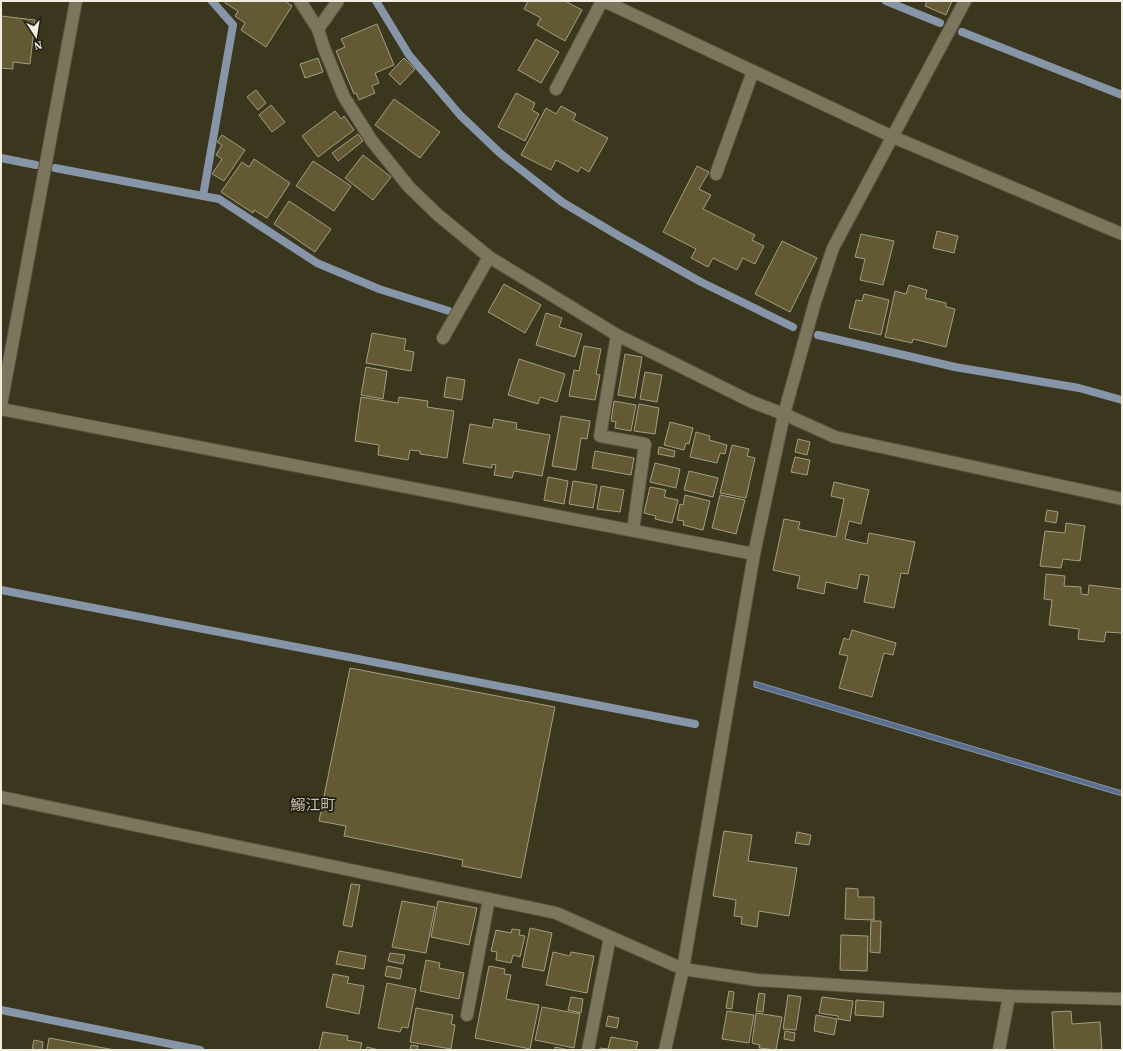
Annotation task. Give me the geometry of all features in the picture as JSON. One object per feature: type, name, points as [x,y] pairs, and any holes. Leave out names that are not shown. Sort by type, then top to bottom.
[{"type":"street","points":[[1,405],[76,1]]},
{"type":"street","points":[[300,1],[318,29],[344,97],[372,141],[409,187],[438,214],[489,257],[617,335],[752,402],[784,414],[835,437],[1122,499]]},
{"type":"street","points":[[318,29],[338,1]]},
{"type":"street","points":[[556,89],[603,1],[894,137],[1122,234]]},
{"type":"street","points":[[665,1050],[683,969],[754,554],[784,414],[815,302],[833,248],[894,137],[965,1]]},
{"type":"street","points":[[716,174],[753,71]]},
{"type":"street","points":[[443,338],[489,257]]},
{"type":"street","points":[[617,335],[600,436],[645,444],[633,530]]},
{"type":"street","points":[[1,409],[754,554]]},
{"type":"street","points":[[1,797],[556,913],[683,969],[757,980],[1009,996],[1122,998]]},
{"type":"street","points":[[467,1015],[489,899]]},
{"type":"street","points":[[588,1050],[610,937]]},
{"type":"street","points":[[999,1050],[1009,996]]},
{"type":"water","points":[[754,681],[1122,791],[1122,796],[754,687]]},
{"type":"building","points":[[226,1],[285,1],[292,6],[266,47],[241,30],[245,23],[235,16],[238,11],[225,3]]},
{"type":"building","points":[[528,1],[565,1],[582,10],[565,41],[537,25],[541,18],[524,9]]},
{"type":"building","points":[[927,1],[952,1],[946,15],[925,6]]},
{"type":"building","points":[[1,16],[35,20],[30,64],[13,62],[13,69],[1,68]]},
{"type":"building","points":[[377,24],[394,65],[375,73],[379,83],[372,86],[375,93],[359,100],[356,93],[354,94],[336,51],[345,47],[341,39]]},
{"type":"building","points":[[536,39],[559,52],[541,83],[518,70]]},
{"type":"building","points":[[318,58],[323,72],[305,78],[300,64]]},
{"type":"building","points":[[404,58],[415,69],[400,85],[389,74]]},
{"type":"building","points":[[256,90],[266,103],[258,110],[247,97]]},
{"type":"building","points":[[516,93],[535,103],[532,110],[539,114],[525,141],[498,127]]},
{"type":"building","points":[[394,99],[440,132],[420,158],[375,125]]},
{"type":"building","points":[[271,105],[285,122],[272,132],[259,115]]},
{"type":"building","points":[[561,106],[576,114],[573,120],[608,138],[589,172],[581,167],[578,172],[556,160],[551,170],[521,155],[546,108],[556,114]]},
{"type":"building","points":[[335,111],[341,119],[344,116],[354,130],[318,157],[302,136]]},
{"type":"building","points":[[358,134],[363,141],[338,161],[332,153]]},
{"type":"building","points":[[222,135],[245,150],[224,181],[212,174],[222,159],[216,155],[222,145],[217,142]]},
{"type":"building","points":[[363,155],[391,177],[373,200],[345,178]]},
{"type":"building","points":[[254,159],[290,183],[267,218],[254,210],[253,213],[221,192],[242,162],[249,167]]},
{"type":"building","points":[[313,161],[351,186],[334,211],[296,186]]},
{"type":"building","points":[[697,166],[709,172],[699,189],[711,195],[703,209],[755,235],[752,240],[764,246],[755,264],[743,258],[737,270],[713,258],[708,267],[691,258],[696,249],[663,232]]},
{"type":"building","points":[[289,201],[331,229],[315,252],[274,224]]},
{"type":"building","points":[[937,231],[958,236],[954,253],[933,248]]},
{"type":"building","points":[[861,234],[894,241],[883,285],[860,280],[865,259],[855,257]]},
{"type":"building","points":[[782,241],[817,258],[790,312],[755,294]]},
{"type":"building","points":[[504,284],[541,305],[525,333],[488,312]]},
{"type":"building","points":[[909,285],[927,290],[925,298],[946,303],[946,307],[955,309],[946,347],[913,339],[912,343],[885,337],[895,291],[906,294]]},
{"type":"building","points":[[864,294],[889,300],[881,335],[849,328],[856,300],[862,301]]},
{"type":"building","points":[[546,313],[562,318],[559,327],[582,334],[575,357],[536,345]]},
{"type":"building","points":[[372,333],[406,339],[404,350],[414,352],[411,371],[366,363]]},
{"type":"building","points":[[584,346],[601,349],[596,374],[600,375],[595,400],[569,396],[574,370],[579,371]]},
{"type":"building","points":[[625,354],[642,357],[635,398],[618,395]]},
{"type":"building","points":[[519,359],[565,374],[557,402],[540,397],[538,404],[508,395]]},
{"type":"building","points":[[366,367],[387,371],[383,399],[361,395]]},
{"type":"building","points":[[645,372],[662,375],[657,402],[640,399]]},
{"type":"building","points":[[447,377],[465,380],[462,400],[444,397]]},
{"type":"building","points":[[361,397],[398,403],[399,397],[428,401],[427,407],[454,411],[447,458],[420,454],[420,451],[410,450],[408,460],[378,455],[379,445],[355,441]]},
{"type":"building","points":[[614,401],[636,405],[631,431],[615,428],[616,422],[611,421]]},
{"type":"building","points":[[639,404],[659,408],[655,434],[634,431]]},
{"type":"building","points":[[561,416],[590,421],[587,439],[581,438],[576,470],[552,466]]},
{"type":"building","points":[[494,419],[517,423],[516,429],[550,435],[542,476],[514,471],[512,478],[494,475],[496,465],[492,464],[492,468],[463,463],[470,424],[492,428]]},
{"type":"building","points":[[670,422],[693,428],[689,444],[686,443],[684,450],[664,445]]},
{"type":"building","points":[[696,432],[710,436],[709,440],[727,445],[725,454],[720,453],[717,463],[690,457]]},
{"type":"building","points":[[798,439],[810,442],[807,455],[795,452]]},
{"type":"building","points":[[732,445],[749,449],[747,456],[755,458],[746,498],[720,493]]},
{"type":"building","points":[[659,447],[675,451],[674,457],[658,454]]},
{"type":"building","points":[[595,451],[634,458],[631,475],[592,468]]},
{"type":"building","points":[[795,457],[810,460],[807,475],[791,472]]},
{"type":"building","points":[[655,463],[680,469],[676,488],[650,482]]},
{"type":"building","points":[[689,471],[718,478],[713,497],[684,490]]},
{"type":"building","points":[[548,477],[568,481],[564,504],[544,500]]},
{"type":"building","points":[[573,481],[597,485],[593,508],[569,504]]},
{"type":"building","points":[[834,482],[869,490],[861,524],[849,521],[845,539],[867,544],[869,533],[915,542],[908,574],[901,573],[894,608],[864,602],[869,576],[860,574],[857,589],[826,582],[824,594],[797,588],[800,576],[773,570],[784,519],[800,522],[798,529],[836,537],[844,499],[831,496]]},
{"type":"building","points":[[601,486],[624,490],[620,512],[597,509]]},
{"type":"building","points":[[650,487],[666,490],[664,497],[678,500],[672,523],[655,519],[656,516],[644,513]]},
{"type":"building","points":[[685,495],[710,501],[703,530],[683,525],[684,521],[677,520],[680,504],[683,505]]},
{"type":"building","points":[[720,495],[745,500],[736,534],[712,528]]},
{"type":"building","points":[[1047,510],[1058,512],[1056,523],[1045,521]]},
{"type":"building","points":[[1066,523],[1085,526],[1080,561],[1063,559],[1061,568],[1040,566],[1045,531],[1065,533]]},
{"type":"building","points":[[1046,574],[1065,576],[1064,586],[1081,587],[1081,594],[1088,595],[1089,585],[1122,589],[1122,633],[1106,632],[1104,642],[1078,639],[1079,629],[1049,625],[1052,600],[1044,599]]},
{"type":"building","points":[[852,630],[896,643],[893,655],[884,653],[872,697],[839,688],[848,656],[839,654],[844,638],[849,640]]},
{"type":"building","points":[[350,668],[555,707],[521,878],[462,866],[463,860],[344,836],[346,826],[319,821]]},
{"type":"building","points":[[724,831],[752,835],[748,861],[797,868],[789,916],[759,911],[757,927],[741,924],[742,917],[734,916],[736,900],[713,896]]},
{"type":"building","points":[[797,832],[811,835],[809,845],[795,843]]},
{"type":"building","points":[[351,884],[360,885],[352,927],[343,925]]},
{"type":"building","points":[[846,888],[858,889],[858,897],[874,897],[874,920],[845,919]]},
{"type":"building","points":[[402,901],[435,907],[426,953],[392,947]]},
{"type":"building","points":[[438,901],[477,908],[469,945],[431,937]]},
{"type":"building","points":[[871,921],[881,921],[880,953],[870,952]]},
{"type":"building","points":[[530,928],[552,933],[544,971],[522,967]]},
{"type":"building","points":[[512,929],[520,930],[519,935],[525,936],[520,957],[513,955],[511,963],[496,960],[497,952],[491,951],[496,930],[511,933]]},
{"type":"building","points":[[841,935],[868,936],[867,971],[840,970]]},
{"type":"building","points":[[339,951],[366,956],[364,969],[336,964]]},
{"type":"building","points":[[553,952],[570,956],[571,952],[594,956],[587,993],[546,985]]},
{"type":"building","points":[[390,953],[405,955],[403,964],[388,961]]},
{"type":"building","points":[[426,960],[440,963],[439,968],[464,973],[459,999],[420,991]]},
{"type":"building","points":[[387,966],[402,969],[400,979],[385,976]]},
{"type":"building","points":[[489,966],[505,969],[504,974],[511,975],[506,999],[539,1005],[530,1049],[475,1038]]},
{"type":"building","points":[[333,974],[349,977],[347,983],[364,986],[359,1014],[326,1007]]},
{"type":"building","points":[[387,983],[416,989],[408,1028],[402,1027],[400,1032],[378,1028]]},
{"type":"building","points":[[729,991],[734,992],[732,1009],[726,1008]]},
{"type":"building","points":[[759,993],[765,994],[763,1012],[756,1011]]},
{"type":"building","points":[[788,995],[801,997],[796,1030],[783,1029]]},
{"type":"building","points":[[571,997],[583,999],[581,1013],[568,1010]]},
{"type":"building","points":[[822,997],[853,1001],[850,1021],[838,1019],[838,1016],[819,1013]]},
{"type":"building","points":[[856,1000],[884,1002],[883,1017],[855,1015]]},
{"type":"building","points":[[542,1007],[580,1014],[574,1048],[535,1040]]},
{"type":"building","points":[[416,1008],[453,1015],[451,1024],[455,1025],[451,1049],[410,1042]]},
{"type":"building","points":[[727,1011],[754,1015],[749,1043],[722,1039]]},
{"type":"building","points":[[1071,1011],[1072,1024],[1100,1022],[1102,1050],[1054,1050],[1052,1012]]},
{"type":"building","points":[[756,1013],[782,1017],[776,1050],[759,1048],[760,1045],[752,1043]]},
{"type":"building","points":[[816,1015],[837,1019],[834,1035],[814,1031]]},
{"type":"building","points":[[608,1016],[619,1018],[617,1028],[606,1026]]},
{"type":"building","points":[[785,1031],[795,1033],[794,1041],[784,1039]]},
{"type":"building","points":[[323,1032],[348,1036],[347,1040],[362,1043],[360,1050],[319,1050]]},
{"type":"building","points":[[611,1037],[638,1042],[636,1050],[600,1050],[600,1048],[608,1049]]},
{"type":"building","points":[[49,1038],[115,1050],[47,1050]]},
{"type":"building","points":[[34,1040],[43,1042],[42,1050],[32,1050]]},
{"type":"building","points":[[411,1045],[418,1046],[417,1050],[410,1050]]},
{"type":"building","points":[[367,1047],[379,1050],[366,1050]]},
{"type":"building","points":[[555,1047],[569,1050],[555,1050]]},
{"type":"waterway","points":[[203,196],[233,25],[212,1]]},
{"type":"waterway","points":[[376,1],[409,55],[460,115],[501,154],[562,202],[701,282],[793,327]]},
{"type":"waterway","points":[[886,1],[940,23]]},
{"type":"waterway","points":[[962,32],[1122,95]]},
{"type":"waterway","points":[[1,158],[36,165]]},
{"type":"waterway","points":[[55,168],[219,199],[317,263],[379,289],[449,311]]},
{"type":"waterway","points":[[818,335],[955,367],[1079,388],[1122,400]]},
{"type":"waterway","points":[[1,590],[695,724]]},
{"type":"waterway","points":[[1,1010],[200,1050]]},
{"type":"district","name":"鰯江町","points":[[313,804]]}]
